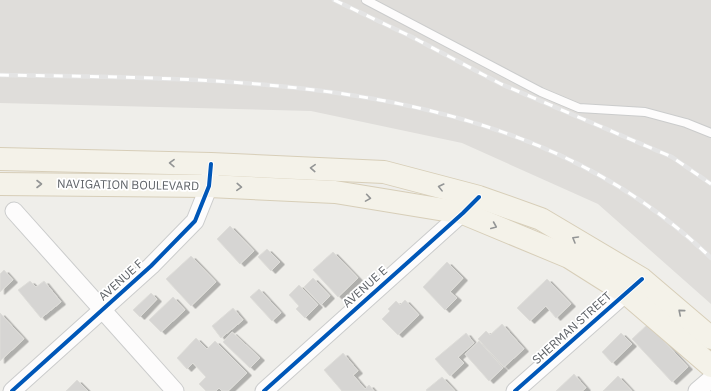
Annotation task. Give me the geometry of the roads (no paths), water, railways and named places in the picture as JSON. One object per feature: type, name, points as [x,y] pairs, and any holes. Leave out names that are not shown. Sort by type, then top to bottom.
[{"type":"main road","name":"NAVIGATION BOULEVARD","points":[[0,159],[211,164],[384,172],[478,196],[541,219],[634,286],[711,338]]},
{"type":"main road","name":"NAVIGATION BOULEVARD","points":[[0,184],[209,186],[335,192],[463,213],[634,286],[711,366]]},
{"type":"street","name":"AVENUE F","points":[[12,391],[151,266],[195,220],[209,186],[211,164]]},
{"type":"street","name":"AVENUE E","points":[[264,391],[463,213],[478,196]]},
{"type":"street","points":[[14,211],[175,391]]},
{"type":"street","name":"SHERMAN STREET","points":[[515,391],[634,286]]},
{"type":"street","points":[[697,391],[711,379]]},
{"type":"lane","points":[[366,0],[541,92],[580,108],[645,112],[686,123],[711,133]]},
{"type":"railway","points":[[334,0],[412,37],[501,84],[672,157],[711,184]]},
{"type":"railway","points":[[0,75],[188,80],[283,86],[376,99],[468,121],[555,153],[636,198],[711,258]]}]
